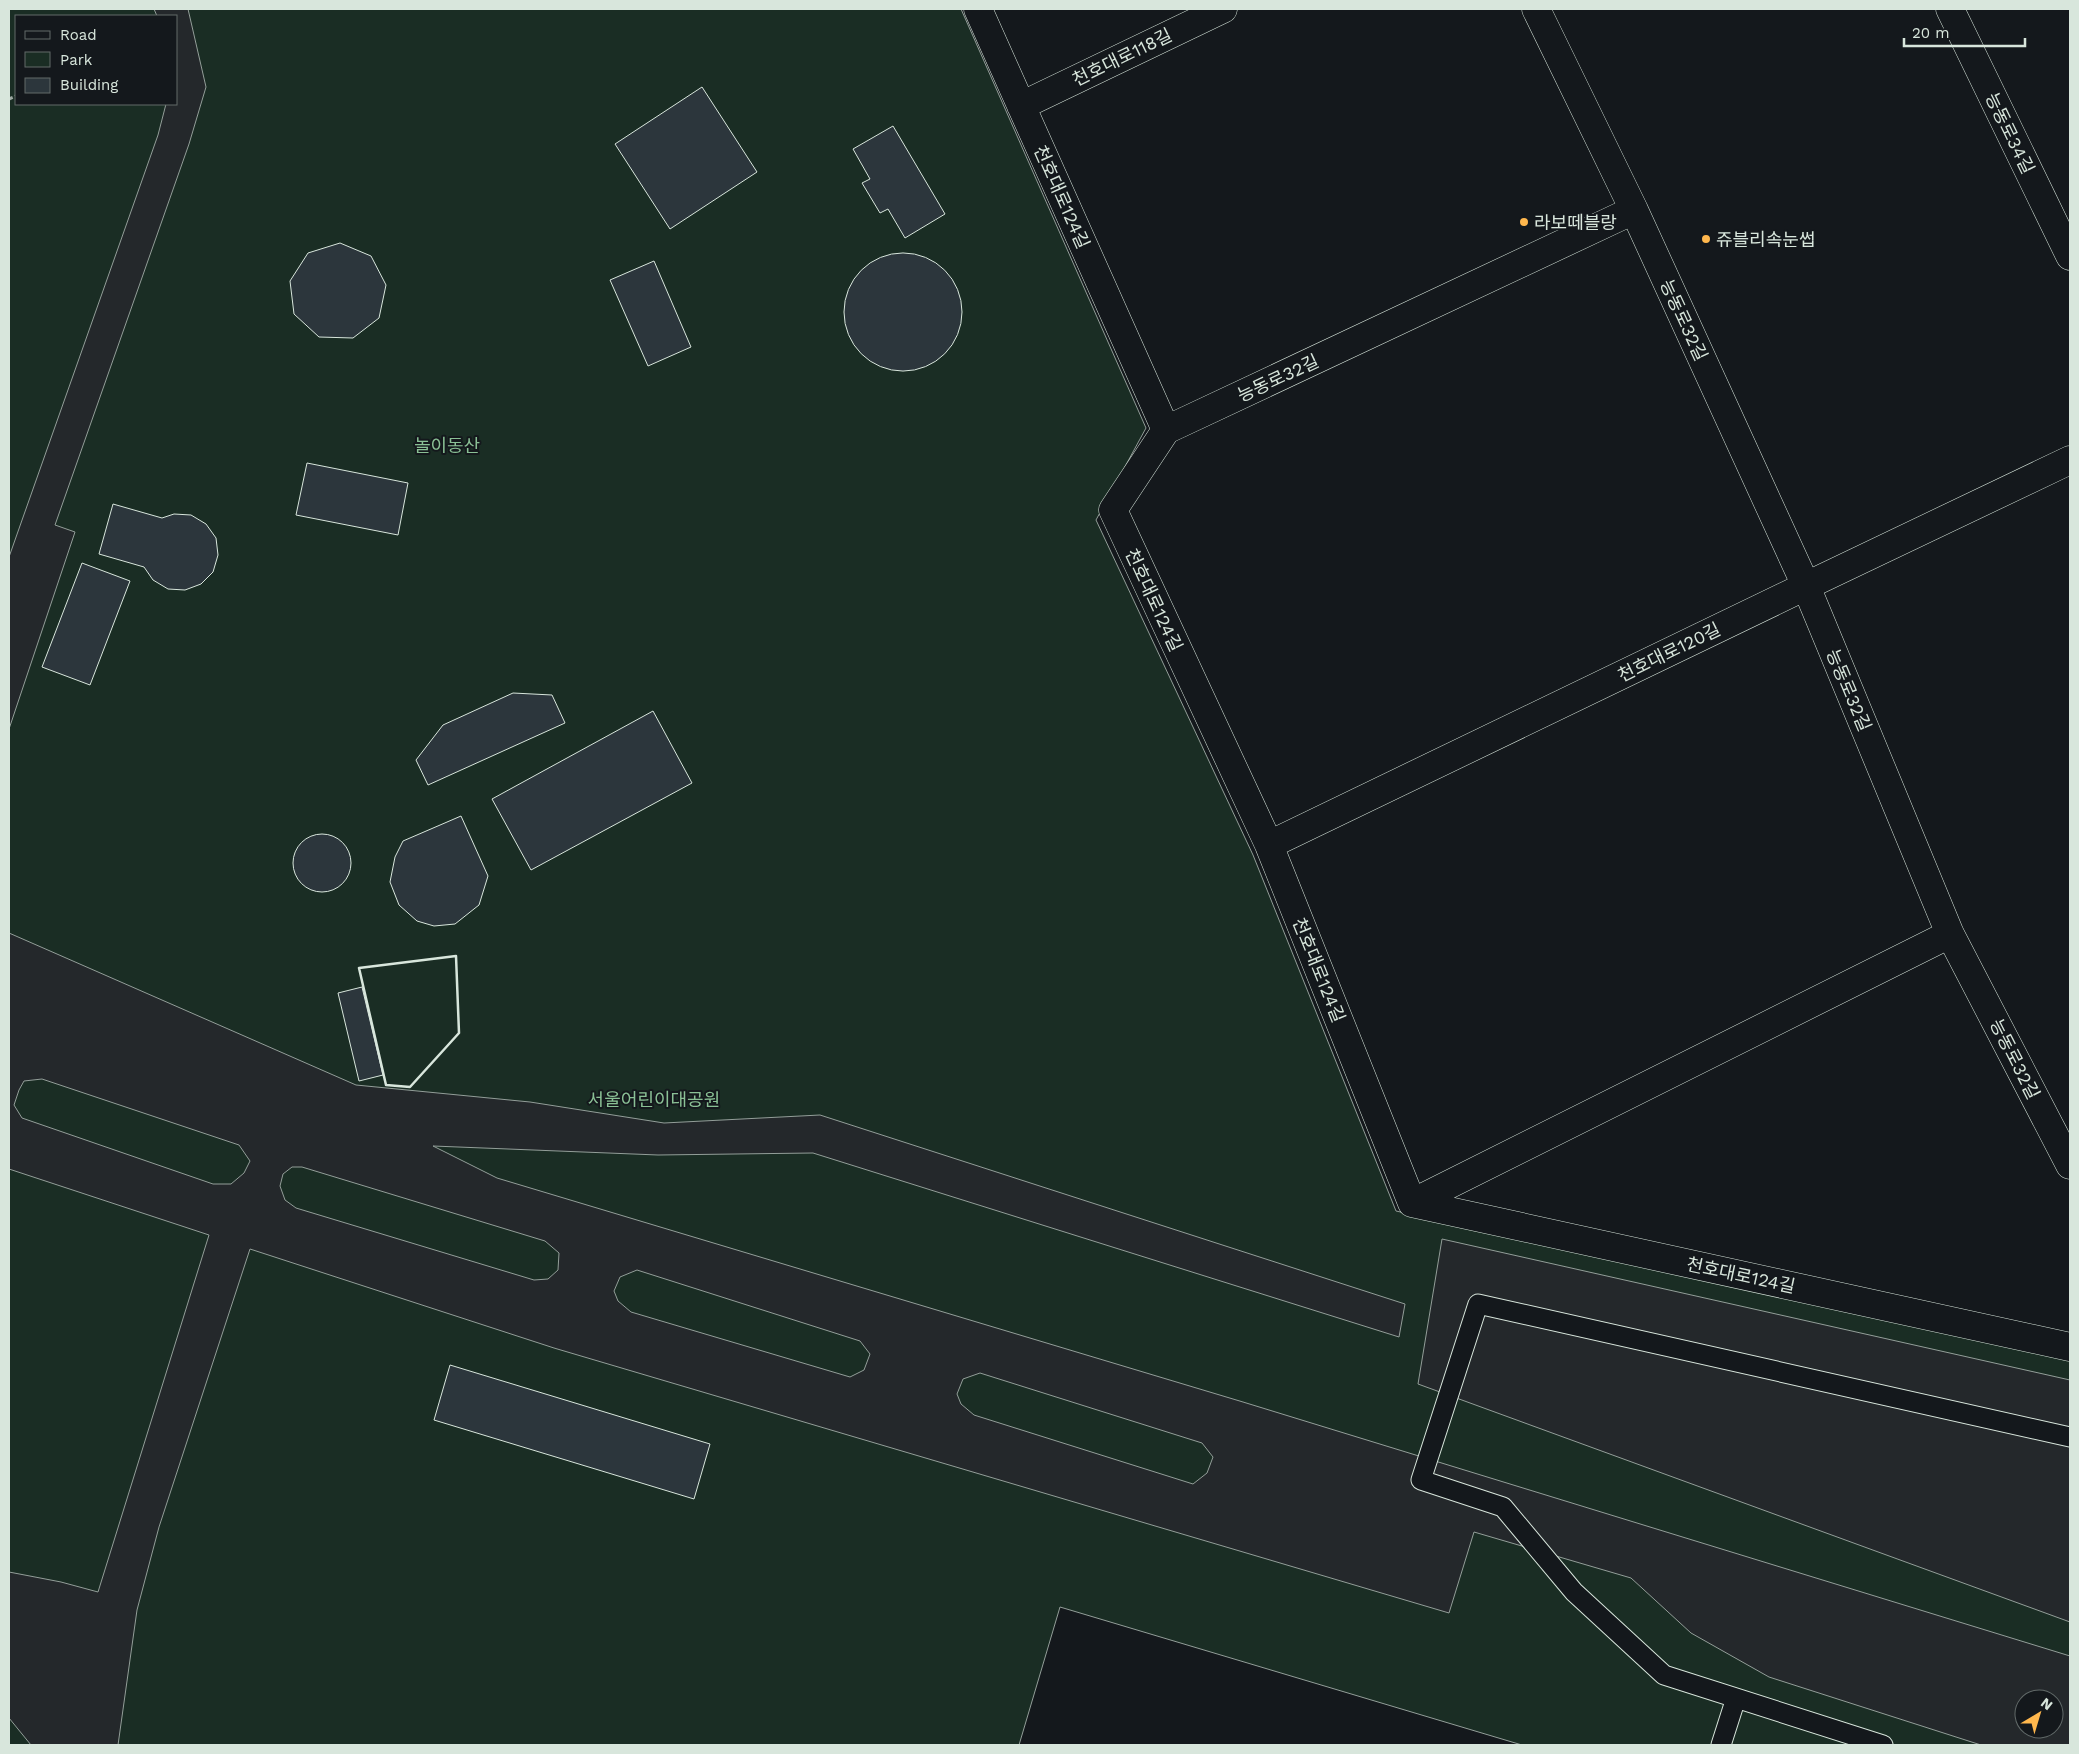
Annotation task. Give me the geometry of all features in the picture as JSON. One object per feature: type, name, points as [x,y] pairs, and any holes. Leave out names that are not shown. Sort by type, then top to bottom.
[{"type":"street","name":"천호대로124길","points":[[978,9],[1166,430],[1113,510],[1269,845],[1412,1203],[2070,1347]]},
{"type":"street","name":"천호대로118길","points":[[1021,106],[1223,9]]},
{"type":"street","name":"능동로32길","points":[[1536,9],[1634,210],[1806,586],[1950,934],[2070,1165]]},
{"type":"street","name":"능동로34길","points":[[1950,9],[2070,256]]},
{"type":"street","name":"능동로32길","points":[[1166,430],[1634,210]]},
{"type":"street","name":"천호대로120길","points":[[1269,845],[2070,460]]},
{"type":"street","points":[[1412,1203],[1950,934]]},
{"type":"lane","points":[[1883,1745],[1664,1675],[1574,1592],[1503,1507],[1421,1480],[1478,1304],[2070,1437]]},
{"type":"lane","points":[[1721,1745],[1736,1698]]},
{"type":"green space","name":"서울어린이대공원","points":[[9,9],[961,9],[1146,428],[1096,520],[1253,855],[1396,1211],[2070,1359],[2070,1745],[1522,1745],[1060,1607],[1019,1745],[9,1745]]},
{"type":"shaded area","points":[[154,9],[188,9],[206,87],[189,144],[55,525],[75,532],[9,729],[9,557],[158,135],[166,105],[178,105],[178,15],[157,15]]},
{"type":"shaded area","points":[[9,933],[356,1085],[530,1102],[664,1123],[820,1115],[1405,1304],[1399,1337],[813,1153],[658,1155],[433,1146],[497,1178],[1243,1402],[2070,1656],[2070,1745],[1981,1745],[1769,1677],[1691,1633],[1631,1578],[1474,1532],[1449,1613],[554,1348],[250,1249],[159,1527],[137,1610],[118,1745],[31,1745],[9,1718],[9,1572],[61,1582],[98,1592],[209,1235],[9,1169]],"holes":[[[42,1079],[239,1145],[250,1161],[244,1173],[231,1184],[213,1184],[22,1118],[14,1105],[19,1090],[24,1081]],[[292,1167],[302,1167],[545,1241],[559,1253],[558,1270],[548,1279],[534,1280],[296,1208],[285,1200],[280,1186],[283,1174]],[[637,1270],[860,1341],[870,1354],[864,1370],[850,1377],[631,1312],[618,1301],[614,1291],[620,1277]],[[980,1373],[1202,1443],[1213,1457],[1207,1473],[1193,1484],[974,1415],[961,1404],[957,1394],[963,1379]]]},
{"type":"shaded area","points":[[1442,1239],[2070,1380],[2070,1622],[1418,1384]]},
{"type":"building","points":[[702,87],[757,172],[670,229],[615,144]]},
{"type":"building","points":[[893,126],[945,214],[905,238],[888,209],[880,213],[862,183],[870,179],[853,149]]},
{"type":"building","points":[[340,243],[371,256],[386,285],[379,318],[353,338],[319,337],[294,314],[290,281],[308,253]]},
{"type":"building","points":[[903,253],[926,257],[945,270],[958,289],[962,312],[958,335],[945,354],[926,367],[903,371],[880,367],[861,354],[848,335],[844,312],[848,289],[861,270],[880,257]]},
{"type":"building","points":[[654,261],[691,347],[648,366],[610,280]]},
{"type":"building","points":[[307,463],[408,483],[398,535],[296,515]]},
{"type":"building","points":[[113,504],[162,518],[174,514],[191,515],[206,524],[216,538],[218,555],[213,572],[201,584],[185,590],[168,589],[153,580],[144,567],[99,554]]},
{"type":"building","points":[[82,563],[130,581],[90,685],[42,667]]},
{"type":"building","points":[[513,693],[552,695],[565,723],[428,785],[416,760],[443,725]]},
{"type":"building","points":[[653,711],[692,783],[531,870],[492,799]]},
{"type":"building","points":[[461,816],[488,876],[479,905],[455,924],[434,926],[417,921],[399,905],[390,882],[395,857],[403,841]]},
{"type":"building","points":[[322,834],[333,836],[343,842],[349,852],[351,863],[349,874],[343,884],[333,890],[322,892],[311,890],[301,884],[295,874],[293,863],[295,852],[301,842],[311,836]]},
{"type":"building","points":[[362,987],[383,1075],[359,1081],[338,993]]},
{"type":"building","points":[[450,1365],[710,1444],[694,1499],[434,1420]]},
{"type":"wall","points":[[456,956],[459,1033],[410,1087],[386,1085],[359,968],[456,956]]},
{"type":"place","name":"라보떼블랑","points":[[1524,222]]},
{"type":"place","name":"쥬블리속눈썹","points":[[1706,239]]},
{"type":"park label","name":"놀이동산","points":[[447,445]]}]
